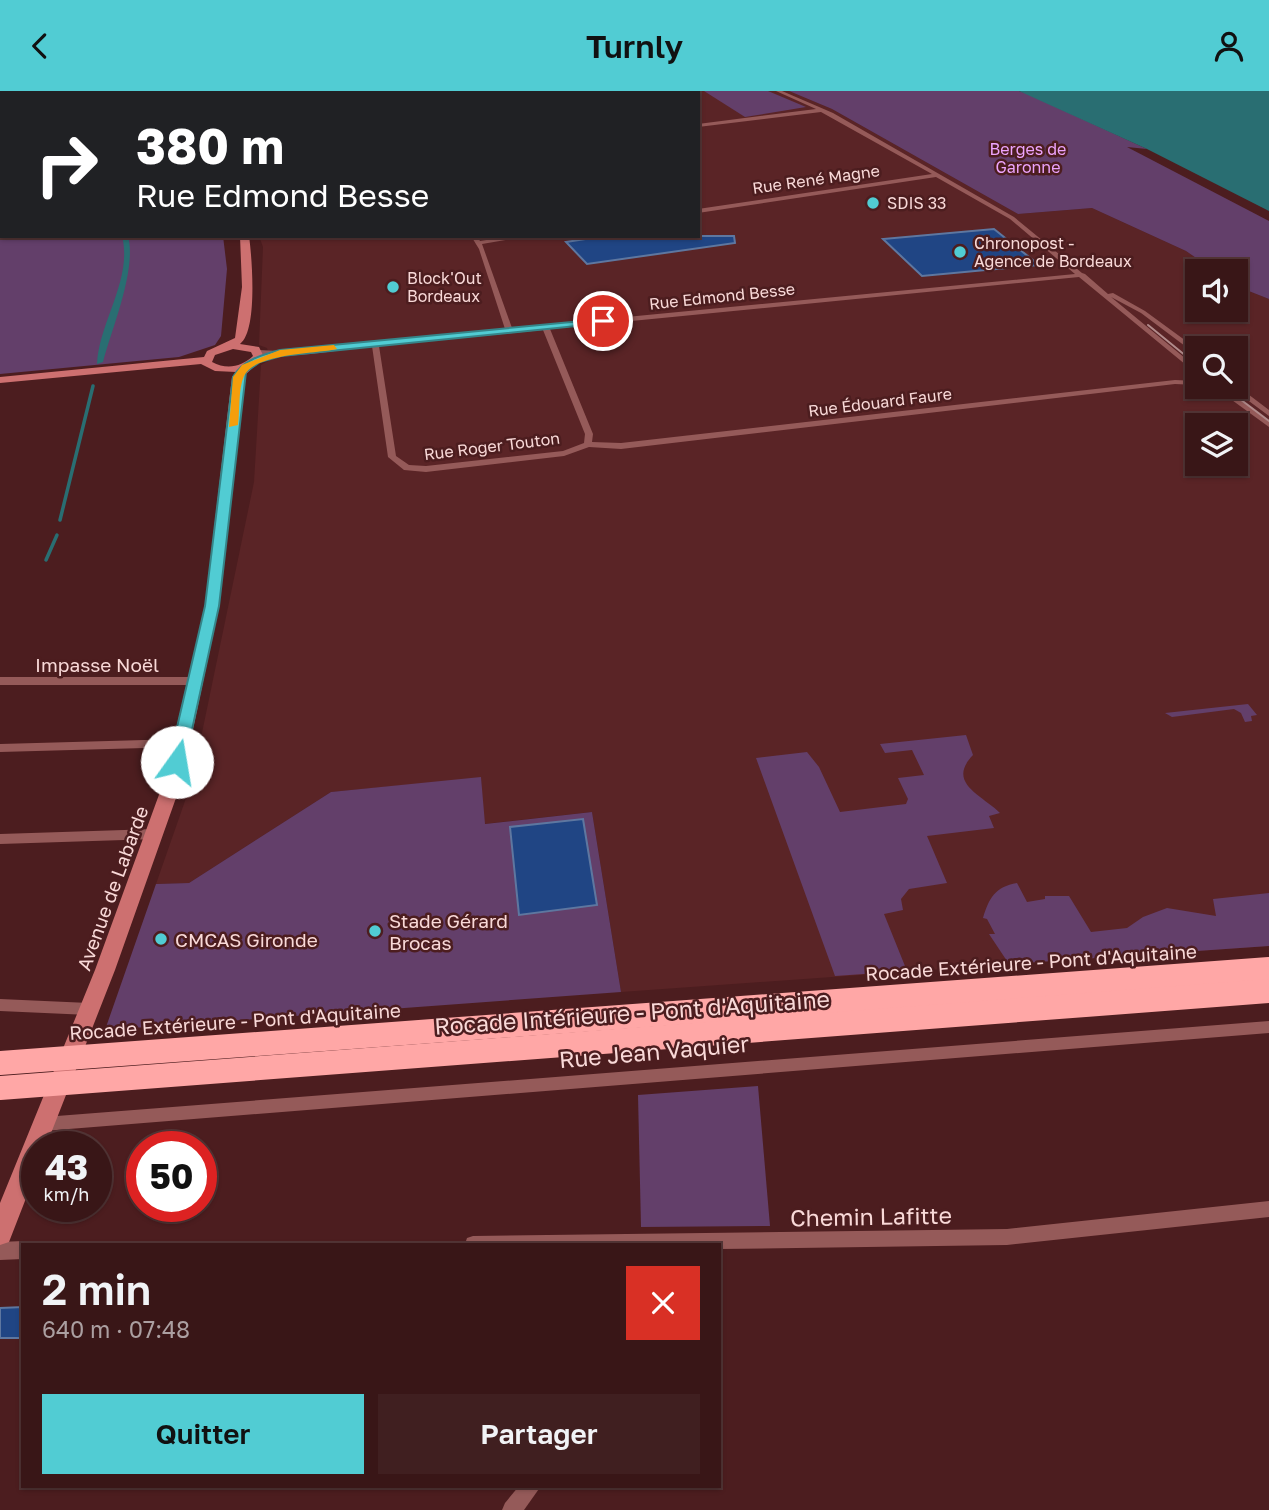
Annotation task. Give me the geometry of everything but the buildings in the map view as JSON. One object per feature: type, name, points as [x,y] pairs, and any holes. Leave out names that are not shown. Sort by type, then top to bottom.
[{"type":"highway","name":"Rocade Extérieure - Pont d'Aquitaine","points":[[0,1063],[1269,969]]},
{"type":"highway","name":"Rocade Intérieure - Pont d'Aquitaine","points":[[0,1088],[1269,991]]},
{"type":"main road","points":[[244,238],[247,273],[240,339],[246,362]]},
{"type":"main road","points":[[0,380],[205,360],[211,353],[240,339]]},
{"type":"main road","points":[[226,348],[246,362]]},
{"type":"main road","points":[[205,360],[211,367],[246,362]]},
{"type":"main road","name":"Avenue de Labarde","points":[[0,1233],[155,834],[181,743],[212,606],[246,362]]},
{"type":"street","points":[[778,91],[823,110],[1012,218],[1096,285],[1137,324],[1185,363]]},
{"type":"street","points":[[700,126],[823,110]]},
{"type":"street","name":"Rue René Magne","points":[[700,211],[938,175]]},
{"type":"street","points":[[501,238],[476,240],[509,330]]},
{"type":"street","name":"Rue Edmond Besse","points":[[246,362],[280,353],[375,343],[1083,275]]},
{"type":"street","points":[[1096,285],[1143,312],[1185,344]]},
{"type":"street","name":"Rue Roger Touton","points":[[375,343],[391,457],[400,465],[416,469],[439,467],[564,453],[588,444],[589,434],[547,327]]},
{"type":"street","name":"Rue Édouard Faure","points":[[1175,382],[1185,378]]},
{"type":"street","name":"Rue Édouard Faure","points":[[588,444],[621,446],[1185,382]]},
{"type":"street","points":[[1248,398],[1269,414]]},
{"type":"street","points":[[1234,399],[1269,425]]},
{"type":"street","name":"Impasse Noël","points":[[0,681],[195,681]]},
{"type":"street","points":[[0,748],[181,743]]},
{"type":"street","points":[[0,839],[155,834]]},
{"type":"street","points":[[0,1005],[89,1009]]},
{"type":"street","name":"Rue Jean Vaquier","points":[[44,1124],[1269,1027]]},
{"type":"street","name":"Chemin Lafitte","points":[[629,1243],[1007,1237],[1269,1209]]},
{"type":"street","points":[[0,1251],[21,1251]]},
{"type":"street","points":[[512,1510],[529,1488]]},
{"type":"shaded area","points":[[700,91],[789,91],[832,109],[1018,214],[1092,208],[1186,251],[1198,259],[1185,259],[1185,322],[1248,322],[1248,291],[1269,299],[1269,946],[621,992],[592,812],[484,824],[481,778],[331,792],[189,883],[156,884],[192,781],[254,482],[261,365],[270,360],[267,348],[259,345],[263,247],[260,238],[700,238]]},
{"type":"green space","points":[[704,91],[768,91],[806,107],[745,117]]},
{"type":"green space","name":"Berges de Garonne","points":[[789,91],[1019,91],[1028,94],[1147,149],[1127,147],[1269,221],[1269,299],[1248,291],[1248,259],[1198,259],[1186,251],[1092,208],[1018,214],[832,109]]},
{"type":"green space","points":[[0,238],[223,238],[227,269],[221,336],[215,345],[179,357],[0,374]]},
{"type":"green space","points":[[1248,704],[1257,715],[1251,716],[1252,721],[1245,722],[1241,713],[1234,709],[1172,717],[1165,713]]},
{"type":"green space","points":[[966,735],[973,755],[963,773],[965,781],[976,794],[1000,813],[989,816],[994,828],[927,836],[947,883],[909,889],[901,899],[903,910],[884,914],[907,971],[835,976],[756,758],[807,752],[819,767],[840,812],[906,804],[908,799],[898,778],[924,775],[912,750],[885,753],[880,744]]},
{"type":"green space","name":"Stade Gérard Brocas","points":[[481,777],[485,824],[592,812],[621,992],[105,1030],[156,884],[189,883],[331,792]]},
{"type":"green space","points":[[1017,883],[1027,902],[1045,899],[1045,896],[1069,896],[1091,932],[1127,928],[1143,917],[1167,908],[1216,916],[1213,899],[1269,893],[1269,946],[1009,964],[989,934],[995,934],[987,919],[983,918],[994,895],[1003,887]]},
{"type":"green space","points":[[758,1086],[770,1226],[641,1227],[638,1095]]},
{"type":"water","points":[[1019,91],[1269,91],[1269,211],[1147,149]]},
{"type":"water","points":[[122,238],[128,238],[130,249],[126,281],[103,362],[97,364],[103,332],[123,268]]},
{"type":"waterway","points":[[60,520],[93,386]]},
{"type":"waterway","points":[[46,560],[57,535]]},
{"type":"tram line","points":[[1148,325],[1185,355]]},
{"type":"tram line","points":[[1240,399],[1269,421]]},
{"type":"slow traffic","points":[[233,425],[238,377],[245,367],[264,357],[280,353],[334,347]]},
{"type":"place","name":"SDIS 33","points":[[873,203]]},
{"type":"place","name":"Chronopost - Agence de Bordeaux","points":[[960,252]]},
{"type":"place","name":"Block'Out Bordeaux","points":[[393,287]]},
{"type":"place","name":"Stade Gérard Brocas","points":[[375,931]]},
{"type":"place","name":"CMCAS Gironde","points":[[161,939]]},
{"type":"route","points":[[177,762],[212,606],[238,377],[242,370],[257,360],[280,353],[603,321]]}]
